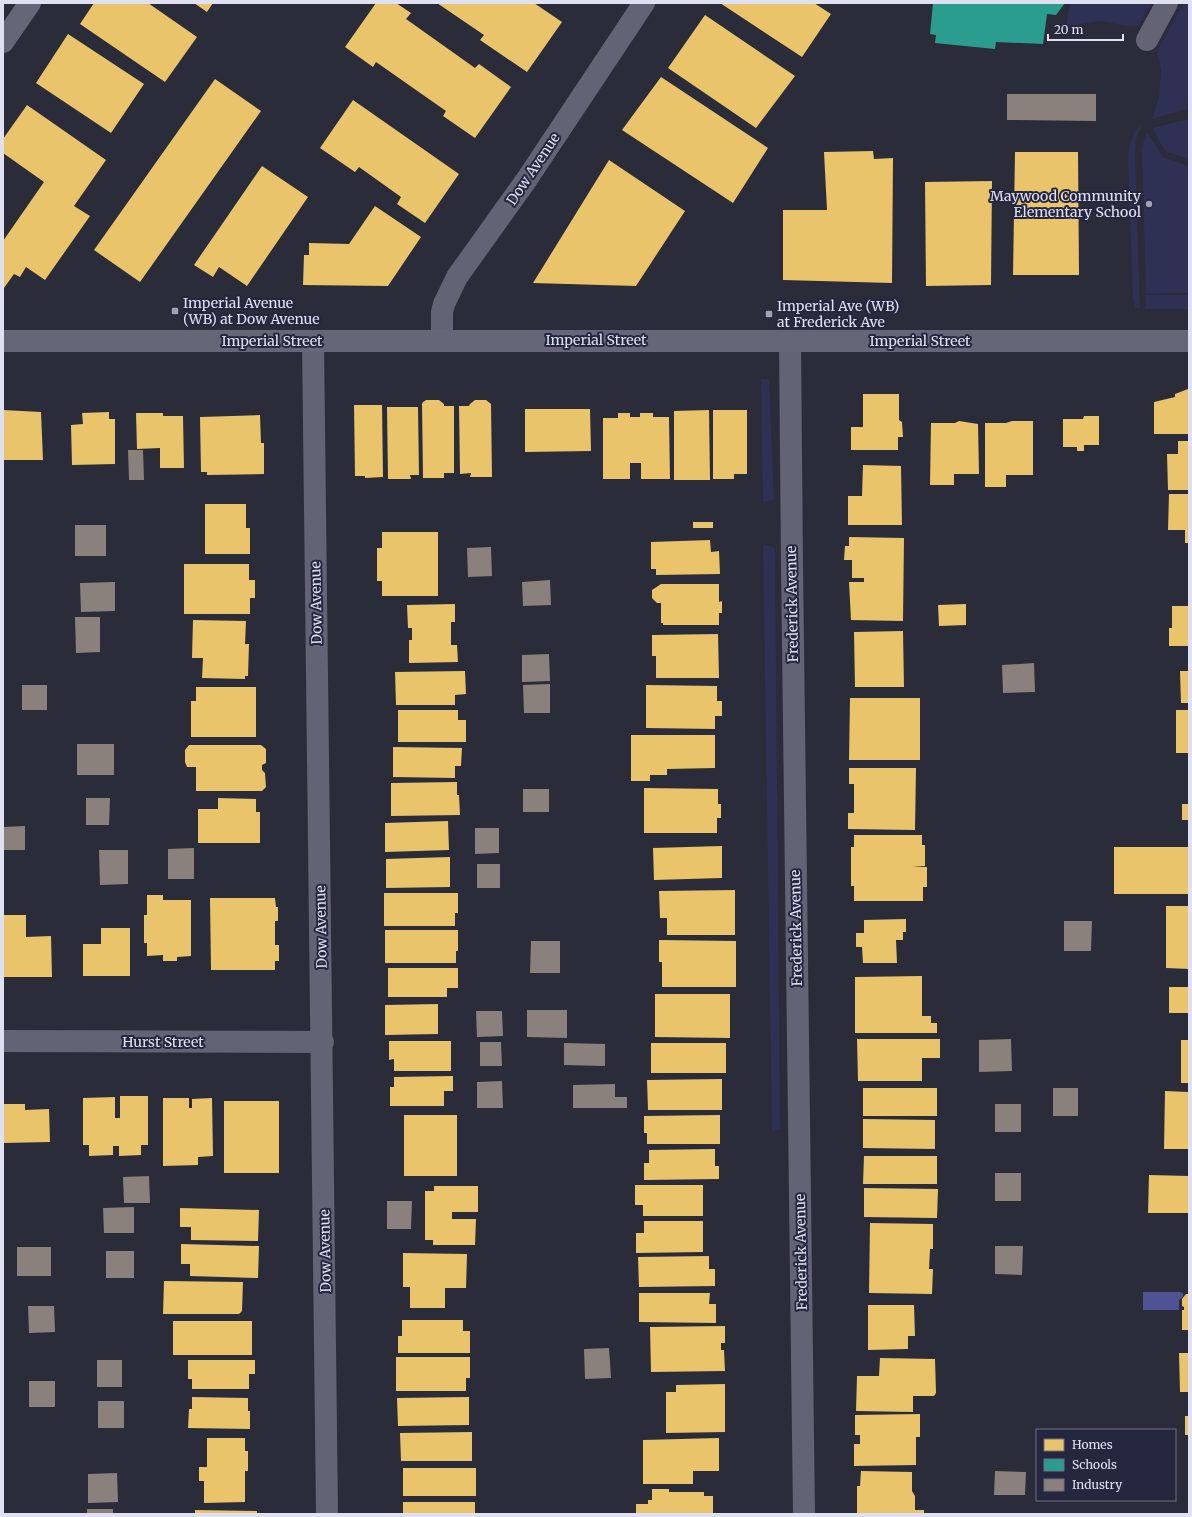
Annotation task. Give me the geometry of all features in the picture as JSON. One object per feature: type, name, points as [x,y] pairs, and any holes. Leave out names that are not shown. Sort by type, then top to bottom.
[{"type":"main road","points":[[3,42],[30,3]]},
{"type":"main road","name":"Imperial Street","points":[[3,341],[1189,341]]},
{"type":"street","name":"Dow Avenue","points":[[442,341],[442,312],[444,304],[457,277],[527,179],[644,3]]},
{"type":"street","points":[[1147,40],[1167,3]]},
{"type":"street","name":"Dow Avenue","points":[[313,341],[323,1042],[327,1514]]},
{"type":"street","name":"Frederick Avenue","points":[[790,341],[804,1514]]},
{"type":"street","name":"Hurst Street","points":[[3,1041],[323,1042]]},
{"type":"shaded area","points":[[1070,3],[1151,3],[1139,25],[1131,27],[1101,21],[1066,26]]},
{"type":"shaded area","points":[[1184,3],[1189,3],[1189,92],[1187,109],[1152,119],[1159,97],[1161,70],[1157,51]]},
{"type":"shaded area","points":[[1189,120],[1189,159],[1167,152],[1163,148],[1153,128]]},
{"type":"shaded area","points":[[1143,123],[1136,139],[1135,154],[1140,309],[1135,308],[1133,299],[1128,162],[1133,135]]},
{"type":"shaded area","points":[[1147,132],[1163,157],[1189,166],[1189,293],[1146,294],[1142,148]]},
{"type":"shaded area","points":[[1146,295],[1189,295],[1189,309],[1145,309]]},
{"type":"shaded area","points":[[761,379],[769,379],[774,498],[763,502]]},
{"type":"shaded area","points":[[763,544],[775,548],[780,1129],[772,1132]]},
{"type":"shaded area","points":[[1143,1292],[1180,1292],[1183,1293],[1183,1297],[1179,1300],[1179,1310],[1143,1310]]},
{"type":"building: Homes","points":[[94,3],[148,3],[197,37],[165,82],[80,24]]},
{"type":"building: Homes","points":[[194,3],[213,3],[207,12]]},
{"type":"building: Homes","points":[[376,3],[396,3],[411,13],[406,19],[475,68],[479,64],[511,87],[475,138],[443,116],[446,111],[376,62],[373,67],[345,47]]},
{"type":"building: Homes","points":[[437,3],[534,3],[562,22],[527,72],[480,40],[484,35]]},
{"type":"building: Homes","points":[[720,3],[814,3],[831,14],[802,57]]},
{"type":"building: Homes","points":[[705,15],[795,76],[756,128],[668,68]]},
{"type":"building: Homes","points":[[68,34],[144,84],[111,133],[36,83]]},
{"type":"building: Homes","points":[[661,77],[768,148],[733,203],[622,130]]},
{"type":"building: Homes","points":[[215,79],[261,111],[140,282],[94,250]]},
{"type":"building: Homes","points":[[353,100],[459,174],[425,223],[397,204],[401,197],[359,167],[355,172],[320,148]]},
{"type":"building: Homes","points":[[27,105],[106,160],[74,206],[90,216],[45,280],[26,267],[20,277],[14,274],[4,288],[3,241],[44,182],[3,153],[3,139]]},
{"type":"building: Homes","points":[[873,151],[874,159],[893,158],[892,283],[783,280],[783,210],[827,210],[824,152]]},
{"type":"building: Homes","points":[[1015,152],[1078,152],[1079,275],[1013,275]]},
{"type":"building: Homes","points":[[609,160],[685,211],[636,286],[533,283]]},
{"type":"building: Homes","points":[[262,166],[308,197],[247,286],[219,267],[213,277],[194,265]]},
{"type":"building: Homes","points":[[992,181],[991,285],[926,286],[925,182]]},
{"type":"building: Homes","points":[[375,206],[421,237],[388,286],[303,285],[304,255],[309,255],[309,243],[349,244]]},
{"type":"building: Homes","points":[[1188,389],[1189,434],[1154,434],[1154,402],[1175,397],[1175,394]]},
{"type":"building: Homes","points":[[863,394],[899,394],[899,420],[902,422],[903,437],[898,437],[898,450],[851,450],[851,427],[863,427]]},
{"type":"building: Homes","points":[[426,400],[439,400],[444,404],[444,406],[454,406],[454,473],[444,473],[444,478],[423,478],[422,403]]},
{"type":"building: Homes","points":[[475,400],[486,400],[491,404],[492,477],[470,477],[471,473],[460,474],[459,406],[469,406]]},
{"type":"building: Homes","points":[[354,405],[382,405],[383,477],[365,478],[365,476],[355,476]]},
{"type":"building: Homes","points":[[387,407],[418,407],[419,475],[410,475],[411,479],[388,479]]},
{"type":"building: Homes","points":[[525,409],[590,409],[591,451],[525,452]]},
{"type":"building: Homes","points":[[3,410],[41,412],[43,460],[3,460]]},
{"type":"building: Homes","points":[[709,410],[710,480],[674,480],[674,411]]},
{"type":"building: Homes","points":[[713,410],[747,410],[747,474],[734,474],[734,479],[713,479]]},
{"type":"building: Homes","points":[[109,412],[109,419],[115,419],[115,464],[72,465],[71,425],[83,424],[82,413]]},
{"type":"building: Homes","points":[[136,413],[163,413],[163,416],[183,416],[184,468],[160,468],[160,448],[137,449]]},
{"type":"building: Homes","points":[[618,413],[630,413],[630,417],[640,417],[640,413],[653,413],[653,417],[669,417],[670,479],[641,479],[641,463],[630,463],[630,479],[603,479],[603,418],[618,418]]},
{"type":"building: Homes","points":[[260,415],[261,443],[264,443],[264,474],[207,475],[207,472],[201,472],[200,417]]},
{"type":"building: Homes","points":[[1084,416],[1099,416],[1099,445],[1084,445],[1084,451],[1077,451],[1077,447],[1063,447],[1063,419],[1083,419]]},
{"type":"building: Homes","points":[[959,421],[978,424],[979,474],[954,474],[954,485],[930,485],[931,423],[955,423]]},
{"type":"building: Homes","points":[[1012,421],[1033,421],[1033,475],[1006,475],[1006,487],[985,487],[985,423],[1006,423]]},
{"type":"building: Homes","points":[[1178,441],[1189,441],[1189,490],[1168,490],[1167,454],[1178,454]]},
{"type":"building: Homes","points":[[863,465],[901,466],[902,525],[848,525],[848,496],[862,496]]},
{"type":"building: Homes","points":[[1169,494],[1189,494],[1189,543],[1185,543],[1185,530],[1168,530]]},
{"type":"building: Homes","points":[[205,504],[246,504],[246,528],[250,528],[250,554],[205,554]]},
{"type":"building: Homes","points":[[693,522],[713,522],[713,528],[693,528]]},
{"type":"building: Homes","points":[[382,532],[438,532],[438,596],[382,596],[382,581],[377,581],[377,548],[382,548]]},
{"type":"building: Homes","points":[[849,537],[904,538],[903,621],[851,620],[849,582],[864,582],[864,578],[852,578],[852,560],[844,560],[845,546],[849,546]]},
{"type":"building: Homes","points":[[710,540],[711,552],[719,551],[720,574],[656,575],[656,569],[651,569],[651,542]]},
{"type":"building: Homes","points":[[184,564],[249,564],[249,580],[255,580],[255,598],[250,598],[250,614],[184,614]]},
{"type":"building: Homes","points":[[661,584],[719,584],[719,602],[722,601],[722,613],[719,613],[719,625],[663,625],[663,623],[661,623],[661,603],[657,603],[652,598],[652,590]]},
{"type":"building: Homes","points":[[455,604],[455,622],[451,622],[451,645],[457,645],[458,662],[409,663],[409,640],[412,640],[412,628],[408,628],[407,605]]},
{"type":"building: Homes","points":[[966,604],[966,625],[939,626],[938,605]]},
{"type":"building: Homes","points":[[1172,606],[1189,606],[1189,646],[1169,646],[1169,628],[1172,628]]},
{"type":"building: Homes","points":[[193,620],[246,621],[245,644],[249,644],[248,676],[245,676],[245,679],[202,678],[203,658],[192,658]]},
{"type":"building: Homes","points":[[903,631],[904,687],[855,687],[854,632]]},
{"type":"building: Homes","points":[[718,634],[719,678],[656,678],[656,656],[652,656],[652,635]]},
{"type":"building: Homes","points":[[465,671],[466,694],[455,695],[455,705],[396,705],[395,672]]},
{"type":"building: Homes","points":[[1180,671],[1189,671],[1189,703],[1181,703]]},
{"type":"building: Homes","points":[[646,685],[717,686],[717,701],[722,701],[722,716],[715,716],[715,729],[646,728]]},
{"type":"building: Homes","points":[[196,687],[256,687],[256,737],[191,737],[191,701],[196,701]]},
{"type":"building: Homes","points":[[850,698],[920,698],[920,760],[849,760]]},
{"type":"building: Homes","points":[[398,710],[458,710],[458,720],[466,720],[466,742],[398,742]]},
{"type":"building: Homes","points":[[1176,710],[1189,710],[1189,753],[1176,753]]},
{"type":"building: Homes","points":[[631,735],[715,735],[715,768],[667,769],[667,775],[650,775],[650,781],[631,781]]},
{"type":"building: Homes","points":[[189,745],[261,745],[266,749],[266,763],[262,765],[262,770],[265,773],[266,787],[262,791],[196,791],[196,767],[187,767],[185,762],[185,750]]},
{"type":"building: Homes","points":[[393,747],[462,748],[461,766],[455,766],[455,778],[393,777]]},
{"type":"building: Homes","points":[[849,768],[916,768],[915,830],[848,829],[848,813],[854,813],[854,784],[849,784]]},
{"type":"building: Homes","points":[[457,782],[460,815],[391,816],[391,783]]},
{"type":"building: Homes","points":[[644,788],[718,789],[718,804],[721,804],[721,818],[717,818],[717,833],[644,833]]},
{"type":"building: Homes","points":[[218,798],[256,799],[256,812],[260,812],[260,843],[198,843],[198,809],[218,809]]},
{"type":"building: Homes","points":[[1182,804],[1189,804],[1189,820],[1182,820]]},
{"type":"building: Homes","points":[[448,821],[449,850],[385,852],[385,823]]},
{"type":"building: Homes","points":[[854,835],[922,835],[922,845],[925,845],[925,866],[912,867],[927,867],[927,887],[923,887],[923,901],[854,901],[854,886],[851,886],[851,847],[854,847]]},
{"type":"building: Homes","points":[[722,846],[722,878],[654,880],[653,848]]},
{"type":"building: Homes","points":[[1114,847],[1189,847],[1189,894],[1114,894]]},
{"type":"building: Homes","points":[[450,857],[450,887],[386,888],[386,859]]},
{"type":"building: Homes","points":[[735,890],[735,935],[667,935],[667,918],[660,918],[659,891]]},
{"type":"building: Homes","points":[[384,893],[458,893],[458,913],[455,913],[455,926],[384,926]]},
{"type":"building: Homes","points":[[147,895],[163,895],[163,900],[191,900],[191,956],[177,957],[177,961],[163,961],[163,955],[147,956],[147,943],[144,943],[144,915],[147,915]]},
{"type":"building: Homes","points":[[210,898],[275,898],[276,907],[278,907],[278,921],[275,921],[275,945],[279,945],[279,961],[275,961],[275,970],[211,970]]},
{"type":"building: Homes","points":[[1166,906],[1189,906],[1189,969],[1166,968]]},
{"type":"building: Homes","points":[[3,915],[26,915],[26,937],[51,936],[52,977],[3,977]]},
{"type":"building: Homes","points":[[906,919],[906,932],[903,932],[903,940],[896,940],[897,963],[863,963],[862,947],[856,947],[856,933],[864,933],[864,920]]},
{"type":"building: Homes","points":[[101,928],[130,928],[130,976],[83,976],[83,944],[101,944]]},
{"type":"building: Homes","points":[[385,930],[458,930],[458,951],[456,951],[456,963],[385,963]]},
{"type":"building: Homes","points":[[659,940],[736,941],[736,987],[662,987],[662,962],[659,962]]},
{"type":"building: Homes","points":[[388,968],[458,968],[458,988],[447,988],[447,997],[388,997]]},
{"type":"building: Homes","points":[[922,976],[922,1016],[931,1016],[931,1023],[937,1023],[937,1033],[855,1033],[855,977]]},
{"type":"building: Homes","points":[[1169,987],[1189,987],[1189,1013],[1169,1013]]},
{"type":"building: Homes","points":[[655,994],[730,994],[730,1038],[655,1037]]},
{"type":"building: Homes","points":[[438,1004],[438,1034],[385,1035],[385,1005]]},
{"type":"building: Homes","points":[[857,1039],[940,1039],[940,1058],[922,1058],[922,1081],[858,1081]]},
{"type":"building: Homes","points":[[1181,1040],[1189,1040],[1189,1083],[1181,1083]]},
{"type":"building: Homes","points":[[389,1041],[451,1041],[451,1071],[394,1071],[394,1059],[389,1060]]},
{"type":"building: Homes","points":[[651,1043],[726,1043],[726,1073],[651,1073]]},
{"type":"building: Homes","points":[[453,1076],[453,1091],[444,1091],[444,1106],[390,1106],[390,1087],[394,1087],[394,1077]]},
{"type":"building: Homes","points":[[722,1079],[722,1110],[648,1110],[647,1080]]},
{"type":"building: Homes","points":[[863,1088],[937,1088],[937,1116],[863,1116]]},
{"type":"building: Homes","points":[[1165,1091],[1189,1092],[1189,1149],[1164,1149]]},
{"type":"building: Homes","points":[[120,1096],[148,1096],[148,1145],[141,1145],[141,1155],[119,1156],[119,1146],[113,1146],[113,1155],[89,1156],[89,1145],[83,1145],[83,1098],[115,1097],[115,1118],[120,1118]]},
{"type":"building: Homes","points":[[163,1098],[189,1098],[189,1108],[192,1108],[192,1099],[212,1098],[213,1156],[198,1157],[198,1165],[163,1166]]},
{"type":"building: Homes","points":[[224,1101],[279,1101],[279,1173],[224,1173]]},
{"type":"building: Homes","points":[[3,1104],[25,1104],[25,1110],[49,1109],[50,1142],[3,1143]]},
{"type":"building: Homes","points":[[404,1115],[457,1115],[457,1176],[404,1176]]},
{"type":"building: Homes","points":[[720,1115],[720,1144],[647,1144],[647,1133],[644,1133],[644,1116]]},
{"type":"building: Homes","points":[[863,1119],[935,1120],[935,1149],[863,1148]]},
{"type":"building: Homes","points":[[715,1149],[715,1166],[719,1166],[719,1179],[644,1180],[644,1163],[649,1163],[649,1150]]},
{"type":"building: Homes","points":[[864,1156],[937,1156],[937,1184],[863,1184]]},
{"type":"building: Homes","points":[[1149,1175],[1189,1176],[1189,1213],[1148,1213]]},
{"type":"building: Homes","points":[[635,1185],[703,1185],[703,1216],[643,1216],[643,1205],[635,1205]]},
{"type":"building: Homes","points":[[434,1186],[478,1186],[478,1212],[452,1212],[452,1219],[476,1219],[475,1245],[433,1245],[433,1240],[425,1240],[425,1191],[434,1191]]},
{"type":"building: Homes","points":[[864,1188],[938,1189],[937,1218],[864,1217]]},
{"type":"building: Homes","points":[[180,1208],[259,1210],[258,1241],[191,1240],[191,1227],[180,1227]]},
{"type":"building: Homes","points":[[644,1221],[703,1221],[703,1252],[636,1253],[636,1233],[644,1233]]},
{"type":"building: Homes","points":[[870,1223],[933,1224],[933,1249],[930,1249],[929,1269],[933,1269],[932,1294],[869,1293]]},
{"type":"building: Homes","points":[[181,1244],[259,1246],[258,1278],[190,1276],[190,1264],[181,1264]]},
{"type":"building: Homes","points":[[403,1253],[467,1254],[466,1288],[445,1288],[445,1308],[410,1308],[410,1287],[403,1287]]},
{"type":"building: Homes","points":[[709,1256],[709,1269],[715,1269],[715,1286],[639,1287],[638,1257]]},
{"type":"building: Homes","points":[[164,1281],[243,1282],[242,1311],[239,1314],[163,1314]]},
{"type":"building: Homes","points":[[639,1293],[710,1293],[709,1304],[716,1304],[716,1323],[639,1322]]},
{"type":"building: Homes","points":[[1186,1294],[1189,1294],[1189,1330],[1182,1330],[1182,1310],[1184,1310],[1184,1307],[1182,1306],[1182,1299]]},
{"type":"building: Homes","points":[[868,1305],[914,1305],[915,1336],[908,1336],[908,1349],[868,1350]]},
{"type":"building: Homes","points":[[402,1320],[463,1320],[463,1331],[470,1331],[470,1353],[398,1353],[398,1336],[402,1336]]},
{"type":"building: Homes","points":[[173,1321],[252,1321],[252,1355],[173,1355]]},
{"type":"building: Homes","points":[[725,1326],[725,1343],[721,1343],[721,1350],[724,1350],[725,1371],[651,1372],[650,1327]]},
{"type":"building: Homes","points":[[1179,1353],[1189,1353],[1189,1392],[1180,1392]]},
{"type":"building: Homes","points":[[396,1357],[470,1357],[470,1378],[466,1378],[466,1391],[396,1391]]},
{"type":"building: Homes","points":[[880,1358],[935,1359],[936,1393],[934,1396],[913,1396],[913,1412],[856,1411],[857,1376],[879,1376]]},
{"type":"building: Homes","points":[[188,1360],[255,1360],[255,1374],[249,1374],[249,1389],[192,1389],[192,1379],[188,1379]]},
{"type":"building: Homes","points":[[725,1384],[725,1432],[666,1433],[666,1392],[676,1392],[676,1385]]},
{"type":"building: Homes","points":[[192,1397],[248,1398],[250,1429],[188,1428],[189,1409],[192,1409]]},
{"type":"building: Homes","points":[[469,1397],[469,1425],[398,1426],[397,1398]]},
{"type":"building: Homes","points":[[920,1414],[920,1437],[916,1437],[916,1465],[854,1466],[854,1444],[860,1444],[860,1435],[855,1435],[855,1415]]},
{"type":"building: Homes","points":[[1185,1416],[1189,1416],[1189,1435],[1185,1435]]},
{"type":"building: Homes","points":[[472,1432],[472,1461],[401,1461],[400,1433]]},
{"type":"building: Homes","points":[[207,1438],[245,1438],[245,1451],[248,1451],[248,1471],[245,1471],[245,1502],[204,1503],[204,1481],[199,1481],[199,1467],[207,1467]]},
{"type":"building: Homes","points":[[719,1438],[719,1471],[693,1471],[693,1484],[643,1484],[643,1440]]},
{"type":"building: Homes","points":[[403,1468],[476,1468],[476,1496],[403,1496]]},
{"type":"building: Homes","points":[[861,1471],[912,1472],[912,1491],[915,1496],[915,1510],[924,1510],[924,1514],[857,1514],[857,1486],[860,1486]]},
{"type":"building: Homes","points":[[652,1489],[669,1489],[669,1492],[704,1492],[704,1496],[713,1496],[713,1514],[636,1514],[636,1504],[648,1504],[648,1500],[652,1500]]},
{"type":"building: Homes","points":[[403,1502],[475,1502],[475,1514],[403,1514]]},
{"type":"building: Homes","points":[[195,1510],[257,1511],[257,1514],[195,1514]]},
{"type":"building: Schools","points":[[933,3],[1065,3],[1056,15],[1047,14],[1043,44],[996,42],[995,49],[935,43],[936,35],[930,34]]},
{"type":"building: Industry","points":[[1007,94],[1096,94],[1096,121],[1007,120]]},
{"type":"building: Industry","points":[[128,450],[143,450],[144,480],[129,480]]},
{"type":"building: Industry","points":[[75,525],[106,525],[106,556],[75,556]]},
{"type":"building: Industry","points":[[491,547],[492,576],[468,577],[467,548]]},
{"type":"building: Industry","points":[[550,580],[551,605],[523,606],[522,582]]},
{"type":"building: Industry","points":[[115,582],[115,611],[81,612],[80,583]]},
{"type":"building: Industry","points":[[75,617],[100,617],[100,652],[76,653]]},
{"type":"building: Industry","points":[[549,654],[550,681],[522,682],[522,655]]},
{"type":"building: Industry","points":[[1034,663],[1035,692],[1003,693],[1002,665]]},
{"type":"building: Industry","points":[[550,684],[550,713],[524,713],[523,685]]},
{"type":"building: Industry","points":[[22,685],[47,685],[47,710],[22,710]]},
{"type":"building: Industry","points":[[77,744],[114,744],[114,775],[77,775]]},
{"type":"building: Industry","points":[[523,789],[549,789],[549,812],[523,812]]},
{"type":"building: Industry","points":[[86,798],[110,798],[109,825],[86,825]]},
{"type":"building: Industry","points":[[25,826],[25,850],[3,850],[3,827]]},
{"type":"building: Industry","points":[[475,828],[499,828],[499,853],[475,854]]},
{"type":"building: Industry","points":[[194,848],[194,879],[168,879],[168,849]]},
{"type":"building: Industry","points":[[99,850],[128,850],[128,884],[100,885]]},
{"type":"building: Industry","points":[[477,864],[500,864],[500,888],[477,888]]},
{"type":"building: Industry","points":[[1064,921],[1092,921],[1091,951],[1064,951]]},
{"type":"building: Industry","points":[[531,941],[560,941],[560,973],[530,973]]},
{"type":"building: Industry","points":[[527,1010],[567,1010],[567,1038],[527,1037]]},
{"type":"building: Industry","points":[[476,1011],[502,1011],[503,1036],[477,1037]]},
{"type":"building: Industry","points":[[1011,1039],[1012,1071],[979,1072],[979,1040]]},
{"type":"building: Industry","points":[[480,1042],[501,1042],[502,1066],[480,1066]]},
{"type":"building: Industry","points":[[564,1043],[605,1044],[605,1066],[564,1065]]},
{"type":"building: Industry","points":[[502,1081],[503,1108],[477,1108],[477,1082]]},
{"type":"building: Industry","points":[[615,1084],[615,1097],[627,1097],[627,1108],[573,1108],[573,1085]]},
{"type":"building: Industry","points":[[1053,1088],[1078,1088],[1078,1116],[1053,1116]]},
{"type":"building: Industry","points":[[995,1104],[1021,1104],[1021,1132],[995,1132]]},
{"type":"building: Industry","points":[[995,1173],[1021,1173],[1021,1201],[995,1201]]},
{"type":"building: Industry","points":[[149,1176],[150,1203],[124,1203],[123,1177]]},
{"type":"building: Industry","points":[[387,1201],[412,1201],[411,1229],[387,1229]]},
{"type":"building: Industry","points":[[134,1207],[134,1233],[104,1233],[103,1208]]},
{"type":"building: Industry","points":[[995,1246],[1023,1246],[1022,1275],[995,1274]]},
{"type":"building: Industry","points":[[17,1247],[51,1247],[51,1276],[17,1276]]},
{"type":"building: Industry","points":[[106,1251],[134,1251],[134,1278],[106,1278]]},
{"type":"building: Industry","points":[[28,1306],[54,1306],[55,1332],[29,1333]]},
{"type":"building: Industry","points":[[609,1348],[611,1378],[585,1379],[584,1349]]},
{"type":"building: Industry","points":[[97,1360],[122,1360],[122,1387],[97,1387]]},
{"type":"building: Industry","points":[[29,1381],[55,1381],[55,1407],[29,1407]]},
{"type":"building: Industry","points":[[98,1401],[124,1401],[124,1428],[98,1428]]},
{"type":"building: Industry","points":[[995,1471],[1026,1472],[1025,1495],[994,1495]]},
{"type":"building: Industry","points":[[117,1473],[118,1502],[88,1503],[88,1474]]},
{"type":"building: Industry","points":[[87,1509],[113,1509],[113,1514],[87,1514]]},
{"type":"place","name":"Maywood Community Elementary School","points":[[1149,204]]},
{"type":"place","name":"Imperial Avenue (WB) at Dow Avenue","points":[[175,311]]},
{"type":"place","name":"Imperial Ave (WB) at Frederick Ave","points":[[769,314]]}]
